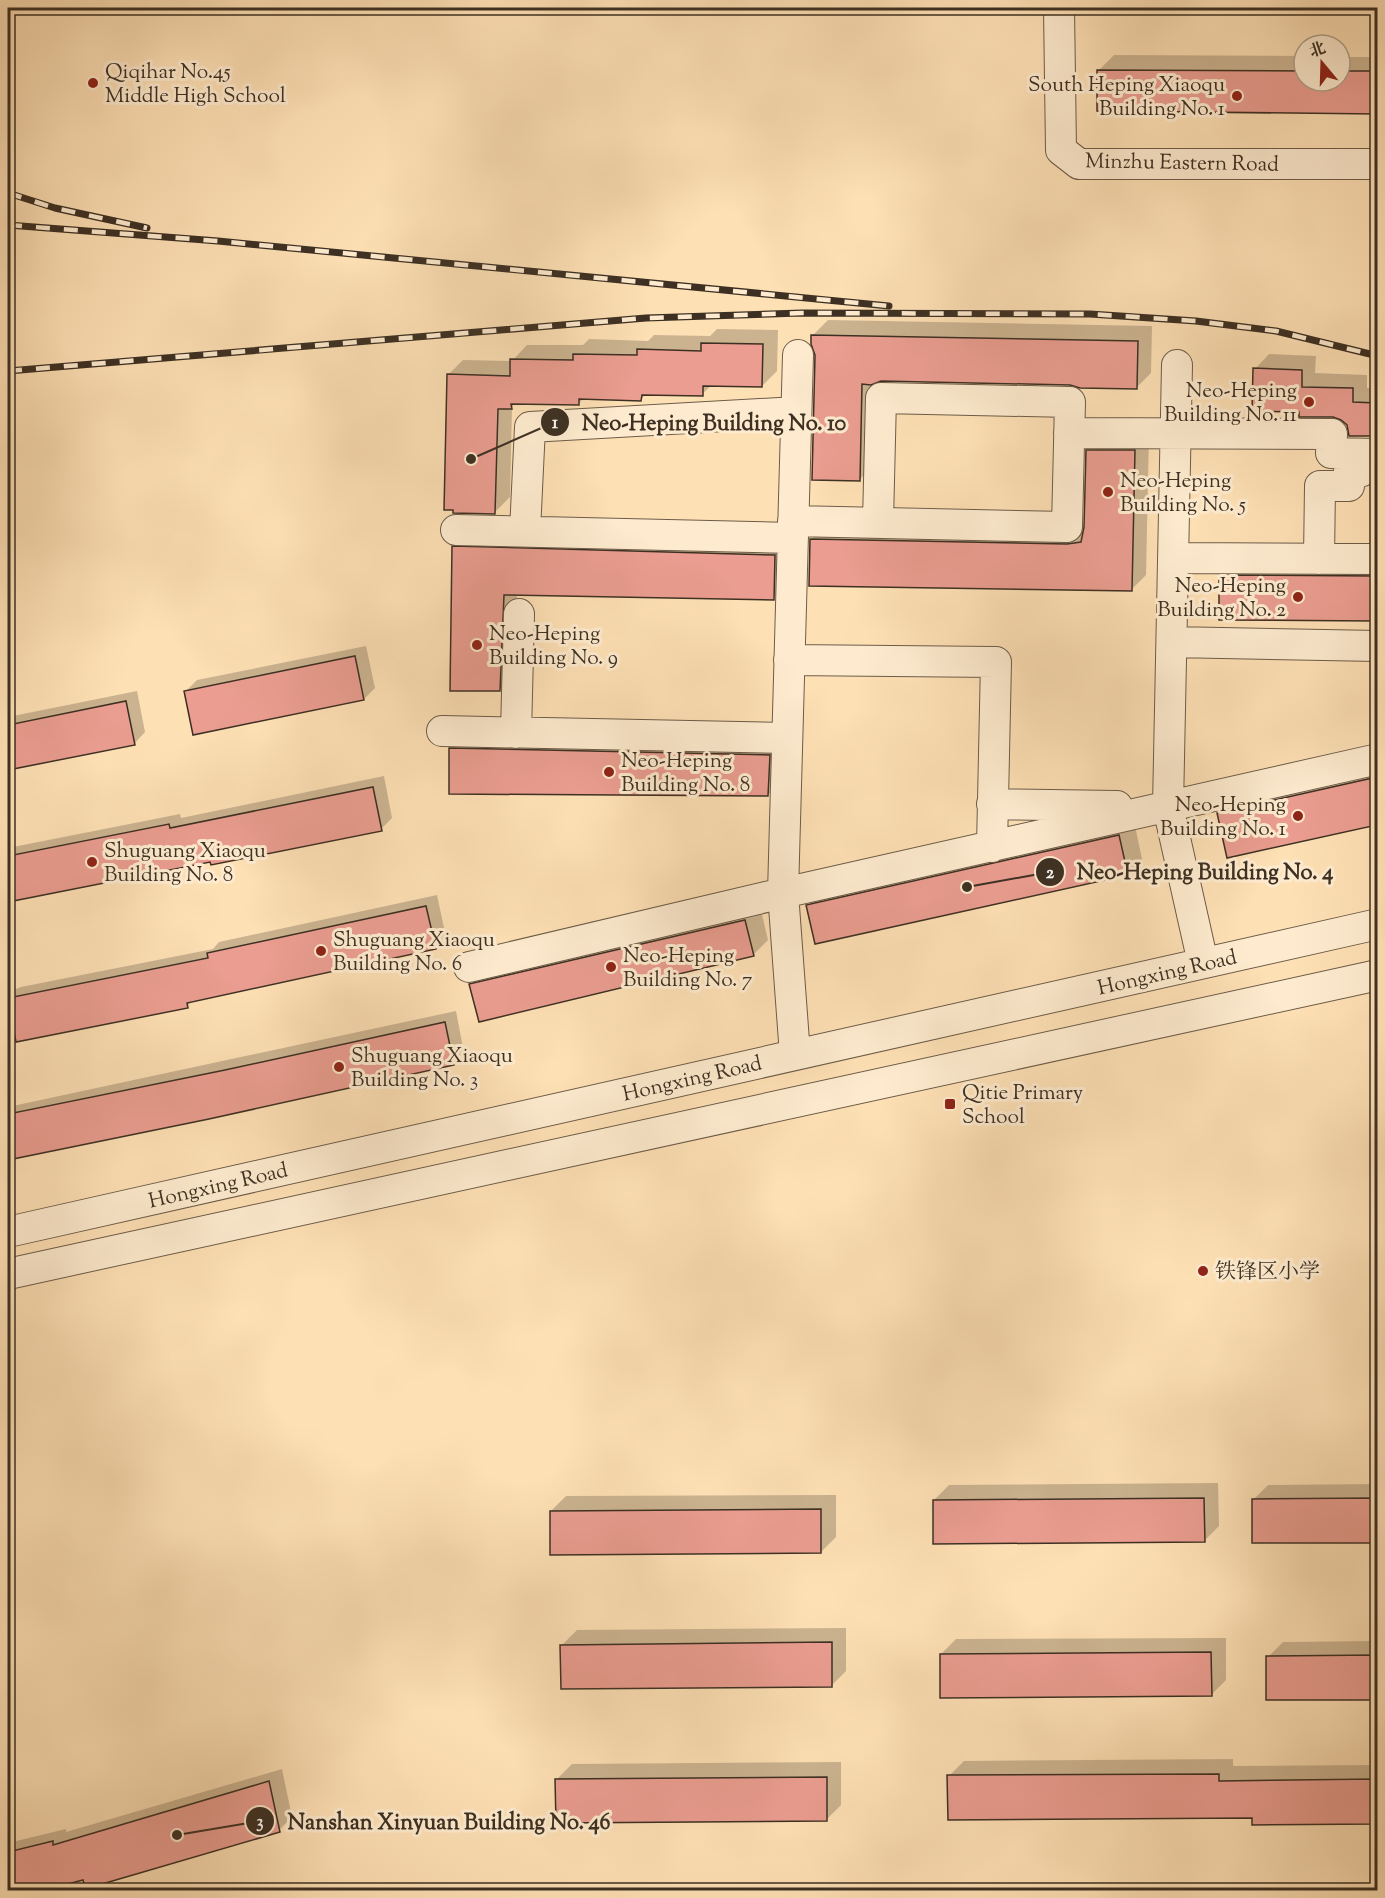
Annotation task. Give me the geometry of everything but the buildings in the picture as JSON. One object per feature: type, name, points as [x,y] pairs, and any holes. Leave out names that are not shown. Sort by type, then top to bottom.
[{"type":"street","name":"Minzhu Eastern Road","points":[[1059,8],[1061,150],[1079,164],[1377,164]]},
{"type":"street","points":[[795,1055],[783,893],[798,355]]},
{"type":"street","points":[[1177,365],[1168,807],[1203,963]]},
{"type":"street","points":[[456,530],[793,529],[878,522],[1067,527],[1070,402],[881,398],[878,522]]},
{"type":"street","points":[[525,531],[530,427],[796,412]]},
{"type":"street","points":[[1070,433],[1332,434],[1331,453],[1370,454],[1362,471],[1349,470],[1349,486],[1320,486],[1319,559]]},
{"type":"street","points":[[1173,558],[1377,559]]},
{"type":"street","points":[[516,733],[519,614]]},
{"type":"street","points":[[1172,642],[1377,646]]},
{"type":"street","points":[[789,660],[996,662],[992,846]]},
{"type":"street","points":[[442,731],[787,738]]},
{"type":"street","points":[[469,967],[783,893],[1377,759]]},
{"type":"street","points":[[992,804],[1168,807]]},
{"type":"street","name":"Hongxing Road","points":[[8,1232],[1377,924]]},
{"type":"street","name":"Hongxing Road","points":[[8,1274],[1377,975]]},
{"type":"railway","points":[[8,193],[55,208],[147,228]]},
{"type":"railway","points":[[8,225],[218,241],[889,306]]},
{"type":"railway","points":[[8,371],[646,318],[802,313],[1090,314],[1196,321],[1276,331],[1378,356]]},
{"type":"place","name":"Qiqihar No.45 Middle High School","points":[[93,83]]},
{"type":"place","name":"South Heping Xiaoqu Building No. 1","points":[[1237,96]]},
{"type":"place","name":"Neo-Heping Building No. 11","points":[[1309,402]]},
{"type":"place","name":"Neo-Heping Building No. 10","points":[[471,459]]},
{"type":"place","name":"Neo-Heping Building No. 5","points":[[1108,492]]},
{"type":"place","name":"Neo-Heping Building No. 2","points":[[1298,597]]},
{"type":"place","name":"Neo-Heping Building No. 9","points":[[477,645]]},
{"type":"place","name":"Neo-Heping Building No. 8","points":[[609,772]]},
{"type":"place","name":"Neo-Heping Building No. 1","points":[[1298,816]]},
{"type":"place","name":"Shuguang Xiaoqu Building No. 8","points":[[92,862]]},
{"type":"place","name":"Neo-Heping Building No. 4","points":[[967,887]]},
{"type":"place","name":"Shuguang Xiaoqu Building No. 6","points":[[321,951]]},
{"type":"place","name":"Neo-Heping Building No. 7","points":[[611,967]]},
{"type":"place","name":"Shuguang Xiaoqu Building No. 3","points":[[339,1067]]},
{"type":"place","name":"Qitie Primary School","points":[[950,1104]]},
{"type":"place","name":"铁锋区小学","points":[[1203,1271]]},
{"type":"place","name":"Nanshan Xinyuan Building No. 46","points":[[177,1835]]}]
